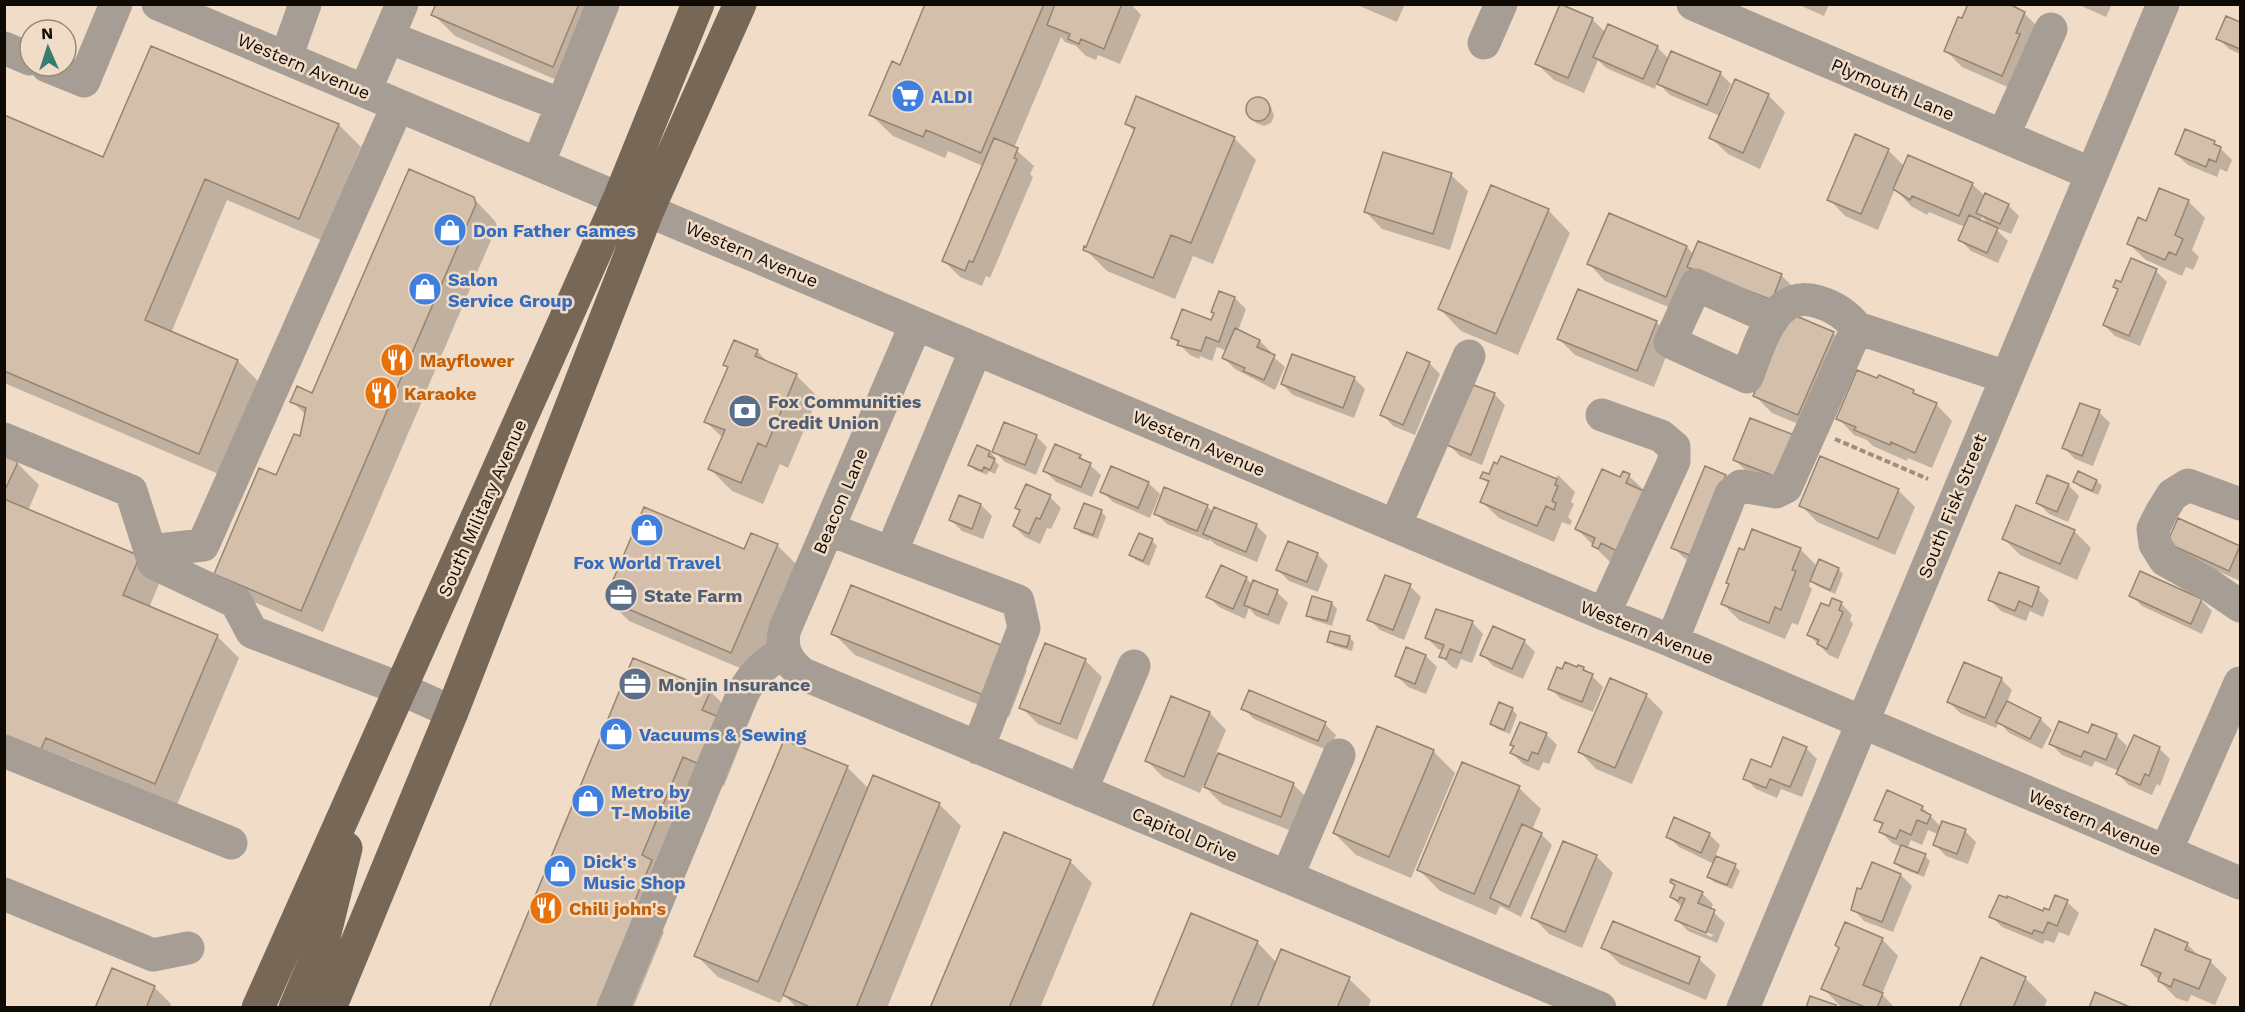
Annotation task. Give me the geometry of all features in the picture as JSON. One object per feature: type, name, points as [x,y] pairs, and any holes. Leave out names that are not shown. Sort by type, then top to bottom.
[{"type":"main road","name":"South Military Avenue","points":[[330,1008],[452,712],[634,205],[698,4]]},
{"type":"main road","name":"South Military Avenue","points":[[258,1008],[401,689],[634,205],[740,4]]},
{"type":"main road","points":[[295,1008],[322,945],[368,762]]},
{"type":"street","points":[[77,78],[84,81],[116,4]]},
{"type":"street","name":"Western Avenue","points":[[158,4],[2241,883]]},
{"type":"street","points":[[286,58],[305,4]]},
{"type":"street","points":[[365,91],[402,4]]},
{"type":"street","points":[[538,164],[603,4]]},
{"type":"street","points":[[1484,43],[1501,4]]},
{"type":"street","name":"Plymouth Lane","points":[[1693,4],[2092,174]]},
{"type":"street","name":"South Fisk Street","points":[[1743,1008],[2163,4]]},
{"type":"street","points":[[2003,136],[2051,29]]},
{"type":"street","points":[[388,36],[562,105]]},
{"type":"street","points":[[4,48],[18,54]]},
{"type":"street","points":[[150,551],[203,545],[398,105]]},
{"type":"street","points":[[1773,319],[1779,309],[1789,302],[1812,300],[1831,306],[1849,318],[1857,328],[2006,377]]},
{"type":"street","name":"Beacon Lane","points":[[784,649],[785,629],[916,324]]},
{"type":"street","points":[[1672,641],[1731,494],[1741,486],[1776,492],[1786,487],[1857,328]]},
{"type":"street","points":[[891,553],[975,349]]},
{"type":"street","points":[[1395,526],[1469,356]]},
{"type":"street","points":[[1602,415],[1661,436],[1674,447],[1674,461],[1604,614]]},
{"type":"street","points":[[4,439],[131,491],[154,563],[236,602],[252,632],[401,689],[452,712]]},
{"type":"street","points":[[2241,504],[2188,485],[2172,495],[2153,529],[2155,544],[2165,560],[2241,606]]},
{"type":"street","points":[[828,529],[1018,601],[1024,628],[978,748]]},
{"type":"street","points":[[613,1008],[743,693],[751,678],[784,649]]},
{"type":"street","name":"Capitol Drive","points":[[784,649],[792,665],[803,674],[1600,1008]]},
{"type":"street","points":[[1081,791],[1134,666]]},
{"type":"street","points":[[2166,852],[2241,683]]},
{"type":"street","points":[[4,751],[231,843]]},
{"type":"street","points":[[1287,877],[1339,755]]},
{"type":"street","points":[[4,894],[153,956],[188,948]]},
{"type":"path","points":[[1812,429],[1928,479]]},
{"type":"building","points":[[436,4],[579,4],[553,67],[431,15]]},
{"type":"building","points":[[925,4],[1044,4],[981,153],[926,130],[923,137],[869,115],[892,61],[900,65]]},
{"type":"building","points":[[1055,4],[1122,4],[1104,49],[1081,39],[1079,44],[1068,39],[1070,34],[1047,25]]},
{"type":"building","points":[[1560,4],[1593,18],[1568,78],[1535,64]]},
{"type":"building","points":[[1968,4],[2009,4],[2025,12],[2016,33],[2020,34],[2002,76],[1944,51],[1958,17],[1962,18]]},
{"type":"building","points":[[2226,16],[2240,22],[2240,49],[2216,39]]},
{"type":"building","points":[[1608,24],[1658,46],[1643,79],[1593,57]]},
{"type":"building","points":[[151,46],[339,124],[299,219],[205,179],[145,320],[238,360],[199,454],[4,371],[4,115],[103,157]]},
{"type":"building","points":[[1671,51],[1721,72],[1707,105],[1657,84]]},
{"type":"building","points":[[1735,79],[1769,94],[1743,153],[1709,138]]},
{"type":"building","points":[[1136,96],[1235,137],[1191,243],[1171,235],[1153,278],[1083,250],[1135,128],[1125,124]]},
{"type":"building","points":[[1258,97],[1266,101],[1270,109],[1266,117],[1258,121],[1250,117],[1246,109],[1250,101]]},
{"type":"building","points":[[2185,129],[2215,141],[2214,144],[2221,147],[2216,162],[2209,159],[2206,167],[2175,154]]},
{"type":"building","points":[[1855,134],[1889,149],[1861,214],[1827,200]]},
{"type":"building","points":[[994,138],[1018,148],[1014,158],[1017,159],[973,262],[969,261],[965,271],[942,261]]},
{"type":"building","points":[[1383,152],[1452,173],[1433,234],[1364,212]]},
{"type":"building","points":[[1908,155],[1973,183],[1959,216],[1912,196],[1910,200],[1893,189]]},
{"type":"building","points":[[409,169],[474,197],[476,204],[301,611],[214,574],[259,468],[276,475],[294,434],[300,436],[306,408],[290,402],[297,386],[312,393]]},
{"type":"building","points":[[1491,185],[1549,209],[1496,334],[1438,309]]},
{"type":"building","points":[[2159,188],[2189,200],[2175,235],[2183,239],[2176,255],[2169,252],[2165,260],[2127,244],[2138,217],[2146,221]]},
{"type":"building","points":[[1985,193],[2009,204],[2000,224],[1976,213]]},
{"type":"building","points":[[1609,213],[1687,246],[1666,297],[1587,264]]},
{"type":"building","points":[[1969,215],[1998,228],[1987,253],[1958,240]]},
{"type":"building","points":[[1698,241],[1782,274],[1772,300],[1687,267]]},
{"type":"building","points":[[2131,258],[2157,269],[2129,336],[2103,325],[2118,289],[2113,287],[2116,280],[2121,282]]},
{"type":"building","points":[[1578,289],[1657,321],[1637,371],[1557,339]]},
{"type":"building","points":[[1219,291],[1235,297],[1219,342],[1206,337],[1201,351],[1177,345],[1179,341],[1171,338],[1182,309],[1211,320],[1214,313],[1211,312]]},
{"type":"building","points":[[1789,313],[1834,332],[1798,415],[1753,396]]},
{"type":"building","points":[[1235,328],[1260,340],[1257,347],[1275,355],[1264,380],[1243,371],[1245,368],[1222,358]]},
{"type":"building","name":"Fox Communities Credit Union","points":[[734,340],[758,350],[755,356],[797,374],[766,447],[758,443],[741,483],[708,469],[725,430],[704,422],[728,367],[723,365]]},
{"type":"building","points":[[1407,352],[1430,362],[1403,425],[1380,415]]},
{"type":"building","points":[[1292,354],[1355,377],[1343,408],[1281,384]]},
{"type":"building","points":[[1857,370],[1877,378],[1879,375],[1937,403],[1915,453],[1891,442],[1890,445],[1854,430],[1856,427],[1836,419]]},
{"type":"building","points":[[1471,384],[1495,393],[1471,455],[1447,445]]},
{"type":"building","points":[[2080,403],[2100,410],[2082,456],[2062,448]]},
{"type":"building","points":[[1750,418],[1794,435],[1777,477],[1733,460]]},
{"type":"building","points":[[1004,422],[1037,435],[1025,465],[992,452]]},
{"type":"building","points":[[1055,444],[1081,455],[1079,458],[1091,463],[1081,487],[1043,471]]},
{"type":"building","points":[[977,445],[990,451],[988,456],[995,459],[990,470],[984,467],[982,471],[968,465]]},
{"type":"building","points":[[4,456],[18,462],[4,492]]},
{"type":"building","points":[[1501,456],[1557,479],[1555,485],[1558,486],[1552,501],[1556,503],[1554,510],[1546,506],[1537,526],[1480,502],[1489,481],[1480,478],[1483,472],[1489,474],[1494,462],[1497,464]]},
{"type":"building","points":[[1820,456],[1899,489],[1878,539],[1799,506]]},
{"type":"building","points":[[1111,466],[1149,482],[1138,508],[1100,492]]},
{"type":"building","points":[[1705,466],[1726,475],[1692,556],[1671,548]]},
{"type":"building","points":[[1602,469],[1620,477],[1623,471],[1630,474],[1626,483],[1646,492],[1617,551],[1601,543],[1598,549],[1592,546],[1595,538],[1575,529]]},
{"type":"building","points":[[2078,471],[2097,480],[2092,491],[2073,482]]},
{"type":"building","points":[[2047,475],[2069,484],[2057,512],[2036,503]]},
{"type":"building","points":[[1026,484],[1051,495],[1040,519],[1036,518],[1029,534],[1013,526],[1020,510],[1015,508]]},
{"type":"building","points":[[1164,487],[1208,505],[1197,531],[1154,514]]},
{"type":"building","points":[[959,495],[981,504],[972,529],[949,520]]},
{"type":"building","points":[[4,499],[140,556],[123,595],[218,635],[155,784],[46,738],[40,751],[4,738]]},
{"type":"building","points":[[1084,503],[1102,510],[1093,535],[1074,528]]},
{"type":"building","points":[[2016,505],[2075,530],[2060,564],[2002,539]]},
{"type":"building","points":[[644,507],[744,549],[751,533],[778,544],[731,653],[605,599]]},
{"type":"building","points":[[1214,507],[1257,524],[1246,552],[1203,534]]},
{"type":"building","points":[[2178,518],[2240,546],[2229,571],[2167,543]]},
{"type":"building","points":[[1752,529],[1801,548],[1792,570],[1796,571],[1781,610],[1775,607],[1769,623],[1721,604],[1739,548],[1744,550]]},
{"type":"building","points":[[1139,533],[1153,539],[1143,561],[1129,555]]},
{"type":"building","points":[[1288,541],[1318,553],[1307,582],[1276,570]]},
{"type":"building","points":[[1819,559],[1839,568],[1830,590],[1810,581]]},
{"type":"building","points":[[1221,565],[1247,577],[1233,609],[1206,597]]},
{"type":"building","points":[[2140,571],[2202,599],[2191,624],[2129,596]]},
{"type":"building","points":[[1999,572],[2039,587],[2032,607],[2019,601],[2015,611],[1988,600]]},
{"type":"building","points":[[1385,575],[1411,584],[1393,630],[1367,620]]},
{"type":"building","points":[[1253,580],[1278,590],[1268,615],[1244,605]]},
{"type":"building","points":[[851,585],[1006,647],[986,696],[831,634]]},
{"type":"building","points":[[1312,596],[1332,602],[1327,621],[1306,616]]},
{"type":"building","points":[[1832,598],[1842,602],[1839,610],[1843,612],[1827,649],[1817,644],[1819,640],[1807,635],[1821,603],[1829,606]]},
{"type":"building","points":[[1436,609],[1473,621],[1461,653],[1450,649],[1446,659],[1439,657],[1444,645],[1425,638]]},
{"type":"building","points":[[1493,626],[1525,640],[1512,669],[1480,655]]},
{"type":"building","points":[[1330,631],[1350,636],[1347,647],[1327,642]]},
{"type":"building","points":[[1045,643],[1086,659],[1060,724],[1019,708]]},
{"type":"building","points":[[1406,647],[1426,655],[1415,684],[1395,676]]},
{"type":"building","points":[[633,658],[711,690],[702,710],[721,718],[701,765],[683,757],[642,855],[652,860],[633,905],[643,909],[602,1008],[489,1008]]},
{"type":"building","points":[[1565,662],[1584,667],[1583,670],[1593,674],[1582,702],[1548,689],[1557,667],[1562,669]]},
{"type":"building","points":[[1964,662],[2002,678],[1985,718],[1947,702]]},
{"type":"building","points":[[1610,678],[1647,694],[1615,768],[1578,752]]},
{"type":"building","points":[[1249,690],[1326,722],[1318,741],[1241,709]]},
{"type":"building","points":[[1171,696],[1210,712],[1184,777],[1145,761]]},
{"type":"building","points":[[2007,701],[2041,718],[2030,739],[1996,722]]},
{"type":"building","points":[[1499,702],[1513,708],[1504,730],[1490,724]]},
{"type":"building","points":[[2059,721],[2088,733],[2092,724],[2117,734],[2106,760],[2084,751],[2081,757],[2049,744]]},
{"type":"building","points":[[1520,722],[1547,733],[1538,754],[1532,752],[1528,761],[1510,753],[1514,746],[1510,745]]},
{"type":"building","points":[[1377,726],[1434,750],[1389,857],[1333,833]]},
{"type":"building","points":[[2134,735],[2160,747],[2149,776],[2145,774],[2140,785],[2116,774]]},
{"type":"building","points":[[1783,737],[1807,747],[1790,787],[1770,779],[1766,788],[1743,779],[1751,759],[1771,767]]},
{"type":"building","points":[[784,740],[848,766],[758,982],[694,956]]},
{"type":"building","points":[[1218,753],[1294,783],[1281,817],[1204,787]]},
{"type":"building","points":[[1462,762],[1520,786],[1474,894],[1417,870]]},
{"type":"building","points":[[873,775],[940,803],[856,1008],[812,1008],[783,995]]},
{"type":"building","points":[[1887,790],[1923,806],[1921,810],[1931,815],[1927,824],[1917,820],[1911,835],[1900,830],[1896,839],[1879,832],[1883,823],[1874,820]]},
{"type":"building","points":[[1674,817],[1710,833],[1701,853],[1666,837]]},
{"type":"building","points":[[1942,821],[1966,829],[1957,854],[1933,845]]},
{"type":"building","points":[[1522,824],[1542,833],[1509,907],[1490,898]]},
{"type":"building","points":[[1004,832],[1071,860],[1009,1008],[930,1008]]},
{"type":"building","points":[[1563,841],[1597,855],[1565,932],[1531,918]]},
{"type":"building","points":[[1901,845],[1926,854],[1918,873],[1894,863]]},
{"type":"building","points":[[1716,856],[1736,864],[1727,885],[1707,877]]},
{"type":"building","points":[[1872,862],[1901,874],[1882,922],[1851,910],[1857,888],[1861,889]]},
{"type":"building","points":[[1671,879],[1703,892],[1698,903],[1715,910],[1706,933],[1675,920],[1685,899],[1680,897],[1678,901],[1670,897],[1675,885],[1670,882]]},
{"type":"building","points":[[1999,895],[2043,911],[2044,908],[2049,910],[2055,895],[2068,900],[2057,926],[2048,922],[2043,933],[2034,930],[2032,934],[1989,917]]},
{"type":"building","points":[[1191,913],[1258,941],[1230,1008],[1152,1008]]},
{"type":"building","points":[[1613,921],[1700,957],[1689,984],[1601,948]]},
{"type":"building","points":[[1845,922],[1883,938],[1863,985],[1883,993],[1877,1008],[1867,1008],[1821,989],[1839,948],[1835,945]]},
{"type":"building","points":[[2155,929],[2188,943],[2185,950],[2211,960],[2199,989],[2174,979],[2171,987],[2158,981],[2161,973],[2141,965]]},
{"type":"building","points":[[1281,949],[1350,977],[1337,1008],[1257,1008]]},
{"type":"building","points":[[1981,957],[2026,977],[2013,1008],[1959,1008]]},
{"type":"building","points":[[112,968],[155,986],[146,1008],[95,1008]]},
{"type":"building","points":[[2095,992],[2132,1008],[2089,1008]]},
{"type":"building","points":[[1810,996],[1836,1005],[1835,1008],[1806,1008]]},
{"type":"place","name":"ALDI","points":[[908,96]]},
{"type":"place","name":"Don Father Games","points":[[450,230]]},
{"type":"place","name":"Salon Service Group","points":[[425,289]]},
{"type":"place","name":"Mayflower","points":[[397,360]]},
{"type":"place","name":"Karaoke","points":[[381,393]]},
{"type":"place","name":"Fox Communities Credit Union","points":[[745,411]]},
{"type":"place","name":"Fox World Travel","points":[[647,530]]},
{"type":"place","name":"State Farm","points":[[621,595]]},
{"type":"place","name":"Monjin Insurance","points":[[635,684]]},
{"type":"place","name":"Vacuums & Sewing","points":[[616,734]]},
{"type":"place","name":"Metro by T-Mobile","points":[[588,801]]},
{"type":"place","name":"Dick's Music Shop","points":[[560,871]]},
{"type":"place","name":"Chili john's","points":[[546,908]]}]
